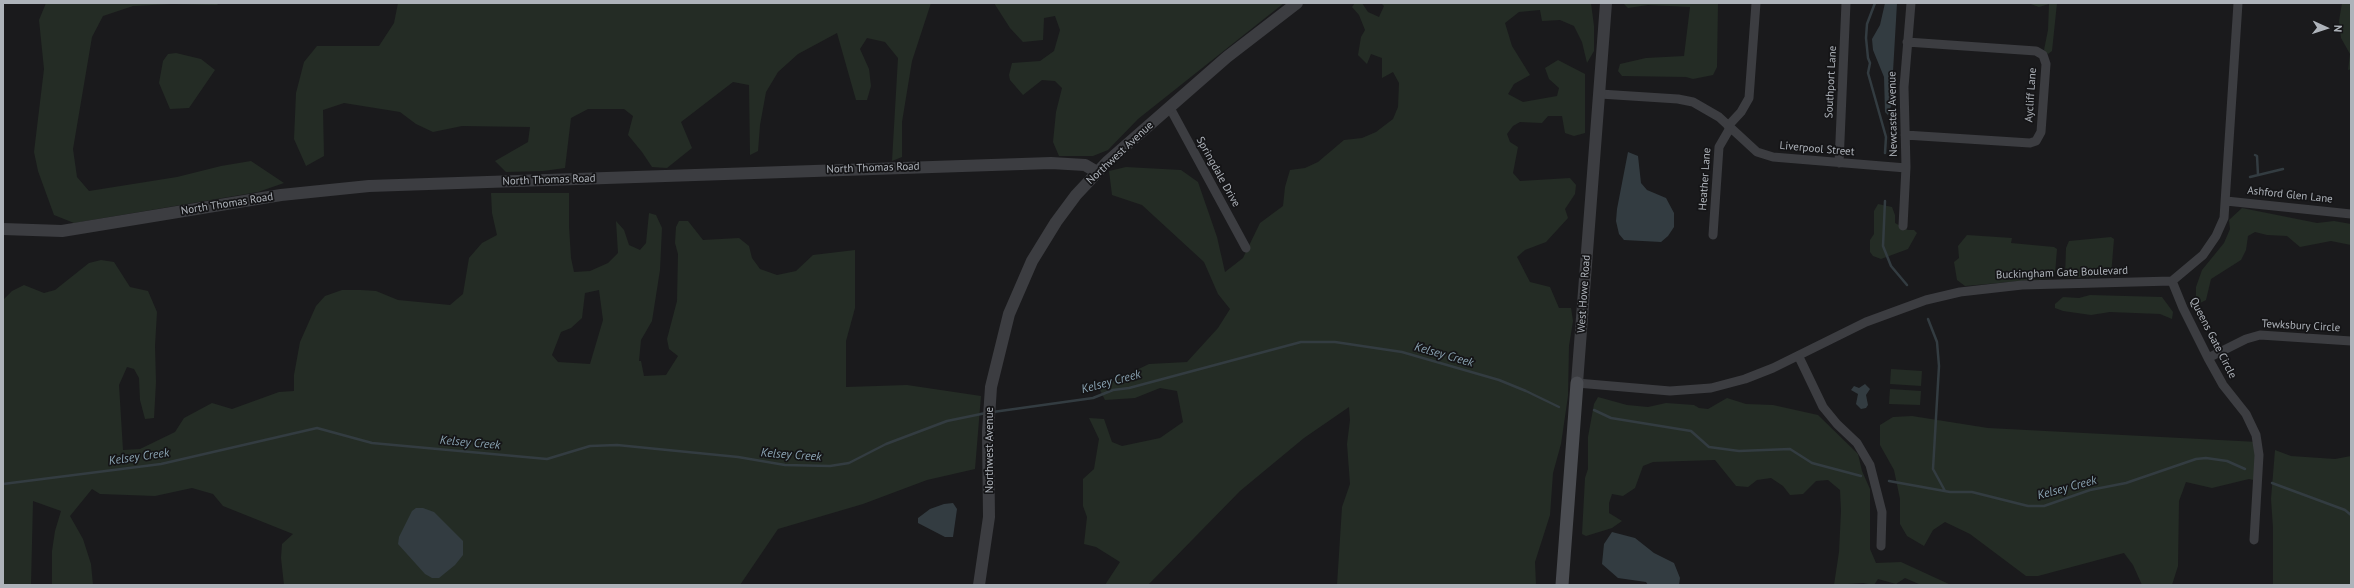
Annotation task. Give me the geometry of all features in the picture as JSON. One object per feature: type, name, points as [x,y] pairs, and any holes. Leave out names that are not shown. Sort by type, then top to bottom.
[{"type":"main road","name":"West Howe Road","points":[[1562,585],[1578,383]]},
{"type":"street","name":"Northwest Avenue","points":[[979,585],[989,517],[988,415],[995,367],[1001,340],[1019,288],[1035,256],[1056,222],[1097,172],[1227,57],[1297,3]]},
{"type":"street","name":"West Howe Road","points":[[1578,383],[1606,3]]},
{"type":"street","name":"Heather Lane","points":[[1713,235],[1720,141],[1749,98],[1756,3]]},
{"type":"street","name":"Southport Lane","points":[[1839,162],[1846,3]]},
{"type":"street","name":"Newcastel Avenue","points":[[1903,226],[1906,168],[1904,87],[1911,3]]},
{"type":"street","points":[[2172,281],[2197,262],[2208,249],[2219,230],[2226,201],[2226,175],[2238,3]]},
{"type":"street","name":"Aycliff Lane","points":[[1905,135],[2030,143],[2036,141],[2041,132],[2046,64],[2043,54],[2036,51],[1907,42]]},
{"type":"street","name":"Liverpool Street","points":[[1600,94],[1678,99],[1693,102],[1707,109],[1757,152],[1771,157],[1906,168]]},
{"type":"street","name":"Springdale Drive","points":[[1170,108],[1246,248]]},
{"type":"street","name":"North Thomas Road","points":[[3,229],[62,231],[281,195],[370,186],[1052,163],[1085,165],[1097,172]]},
{"type":"street","name":"Ashford Glen Lane","points":[[2226,201],[2351,214]]},
{"type":"street","name":"Buckingham Gate Boulevard","points":[[1578,383],[1643,390],[1697,389],[1745,379],[1799,357],[1854,328],[1898,308],[1960,292],[2022,285],[2172,281]]},
{"type":"street","name":"Queens Gate Circle","points":[[2172,281],[2183,308],[2208,358],[2223,385],[2246,414],[2258,442],[2259,462],[2254,540]]},
{"type":"street","name":"Tewksbury Circle","points":[[2208,358],[2246,339],[2260,335],[2351,341]]},
{"type":"street","points":[[1799,357],[1823,407],[1837,424],[1857,443],[1870,465],[1882,512],[1881,546]]},
{"type":"shaded area","points":[[46,3],[216,3],[218,5],[172,4],[133,6],[103,16],[92,37],[73,149],[77,177],[89,191],[177,177],[221,166],[251,161],[284,183],[258,192],[74,223],[54,215],[38,171],[34,152],[44,69],[39,20]]},
{"type":"shaded area","points":[[398,3],[931,3],[912,61],[902,122],[902,157],[892,161],[898,58],[885,42],[867,38],[860,49],[869,69],[871,86],[867,100],[856,100],[837,33],[798,54],[778,72],[766,92],[760,125],[758,151],[750,155],[749,85],[733,82],[681,122],[692,148],[667,168],[652,167],[628,135],[633,116],[624,109],[588,109],[571,118],[565,168],[543,171],[506,172],[495,161],[528,142],[530,127],[462,126],[433,132],[416,124],[400,112],[344,103],[323,110],[324,156],[306,166],[294,139],[296,93],[304,62],[317,46],[379,46],[394,23]]},
{"type":"shaded area","points":[[994,3],[1284,3],[1138,119],[1108,150],[1093,156],[1059,156],[1053,142],[1056,112],[1062,88],[1055,81],[1042,80],[1023,95],[1010,80],[1009,75],[1012,63],[1040,61],[1054,51],[1060,30],[1055,16],[1044,18],[1043,40],[1023,42],[1010,28]]},
{"type":"shaded area","points":[[1355,3],[1362,3],[1368,12],[1379,17],[1384,6],[1381,3],[1591,3],[1594,26],[1594,51],[1587,63],[1582,42],[1574,26],[1560,20],[1542,21],[1540,10],[1519,12],[1505,23],[1512,46],[1530,75],[1514,84],[1508,94],[1523,102],[1557,96],[1559,88],[1549,79],[1545,68],[1558,60],[1585,74],[1585,133],[1574,136],[1565,133],[1562,116],[1548,116],[1542,123],[1520,122],[1513,126],[1507,134],[1510,142],[1518,147],[1513,173],[1520,181],[1570,178],[1576,185],[1575,194],[1565,209],[1568,218],[1546,242],[1525,250],[1517,257],[1530,282],[1550,287],[1559,308],[1571,308],[1573,321],[1569,346],[1568,396],[1561,444],[1553,473],[1550,515],[1535,562],[1536,585],[1337,585],[1342,507],[1350,484],[1347,444],[1350,420],[1349,407],[1304,438],[1240,491],[1148,585],[1105,585],[1120,562],[1096,547],[1084,544],[1087,517],[1083,506],[1083,479],[1094,469],[1099,439],[1089,418],[1104,419],[1112,442],[1122,446],[1160,438],[1183,422],[1177,391],[1160,388],[1135,398],[1105,400],[1099,388],[1149,364],[1187,362],[1218,328],[1230,309],[1218,294],[1204,262],[1142,205],[1112,195],[1109,171],[1126,167],[1181,170],[1198,182],[1217,237],[1225,272],[1243,258],[1260,223],[1283,206],[1285,187],[1290,170],[1305,168],[1318,162],[1344,140],[1362,138],[1376,132],[1393,119],[1398,107],[1399,83],[1393,72],[1382,78],[1382,58],[1371,54],[1367,64],[1358,55],[1361,37],[1365,30],[1359,15],[1352,7]]},
{"type":"shaded area","points":[[1623,3],[1718,3],[1717,67],[1713,75],[1693,79],[1686,77],[1622,76],[1618,71],[1620,64],[1646,58],[1684,56],[1690,7],[1648,5],[1628,8]]},
{"type":"shaded area","points":[[1885,3],[1897,3],[1891,106],[1888,115],[1885,112],[1884,77],[1873,50],[1872,39],[1880,25]]},
{"type":"shaded area","points":[[2028,3],[2057,3],[2052,51],[2048,54],[2044,50],[2048,30],[2049,4],[2039,7]]},
{"type":"shaded area","points":[[2342,3],[2351,3],[2351,69],[2348,70],[2350,54],[2341,38],[2339,21]]},
{"type":"shaded area","points":[[176,53],[201,59],[215,70],[189,108],[170,109],[159,83],[163,61],[168,54]]},
{"type":"shaded area","points":[[1628,152],[1638,156],[1641,183],[1647,190],[1666,198],[1674,213],[1674,227],[1668,236],[1661,242],[1624,240],[1619,234],[1616,221],[1617,209]]},
{"type":"shaded area","points":[[491,193],[569,193],[571,258],[574,272],[590,271],[608,263],[618,253],[616,221],[624,230],[629,245],[640,250],[646,243],[649,213],[656,215],[662,228],[660,270],[652,321],[641,340],[639,361],[641,361],[644,376],[666,375],[678,356],[669,349],[667,339],[677,301],[678,254],[675,243],[676,227],[679,221],[688,221],[703,240],[739,238],[749,246],[752,258],[760,269],[777,275],[796,271],[813,255],[855,250],[855,308],[846,341],[846,387],[907,385],[981,396],[975,469],[927,480],[863,504],[778,529],[740,585],[284,585],[281,558],[282,544],[293,534],[223,506],[213,494],[192,488],[155,496],[100,494],[92,489],[70,516],[83,539],[91,564],[93,585],[52,585],[52,551],[55,531],[61,511],[33,501],[31,585],[3,585],[3,300],[12,291],[24,285],[44,293],[55,290],[89,263],[101,260],[114,262],[130,287],[148,291],[157,312],[154,418],[145,419],[140,400],[139,378],[134,369],[127,367],[119,385],[123,450],[140,449],[175,432],[184,418],[212,403],[232,409],[279,392],[294,391],[294,375],[300,342],[316,306],[325,296],[342,290],[376,291],[398,300],[450,305],[463,294],[469,258],[482,243],[497,235],[492,213]],"holes":[[[599,290],[603,320],[590,364],[558,362],[552,355],[561,332],[571,328],[582,318],[585,293]]]},
{"type":"shaded area","points":[[1878,204],[1892,207],[1895,215],[1895,223],[1908,230],[1914,230],[1917,233],[1908,249],[1881,259],[1873,256],[1870,252],[1870,240],[1874,234],[1874,211]]},
{"type":"shaded area","points":[[2242,208],[2317,223],[2334,221],[2351,224],[2351,245],[2331,241],[2300,247],[2287,236],[2267,235],[2255,232],[2248,236],[2246,250],[2241,260],[2211,279],[2206,300],[2196,305],[2196,287],[2202,270],[2224,243],[2230,229],[2229,220]]},
{"type":"shaded area","points":[[1967,235],[2012,238],[2011,243],[2054,247],[2057,249],[2055,274],[2053,278],[1965,286],[1957,280],[1954,262],[1959,258],[1958,246]]},
{"type":"shaded area","points":[[2111,237],[2114,239],[2111,276],[2065,278],[2066,248],[2069,241]]},
{"type":"shaded area","points":[[2090,295],[2162,297],[2173,312],[2172,319],[2160,314],[2110,312],[2091,315],[2063,311],[2055,308],[2055,304],[2063,297],[2079,298]]},
{"type":"shaded area","points":[[1891,369],[1922,371],[1921,386],[1890,384]]},
{"type":"shaded area","points":[[1865,384],[1870,389],[1866,395],[1868,405],[1866,408],[1861,409],[1856,404],[1858,394],[1851,390],[1854,386],[1859,388]]},
{"type":"shaded area","points":[[1890,389],[1921,391],[1920,405],[1889,404]]},
{"type":"shaded area","points":[[1598,397],[1627,405],[1648,407],[1666,403],[1694,405],[1699,408],[1708,409],[1727,398],[1746,404],[1773,405],[1818,415],[1858,454],[1862,471],[1870,489],[1870,549],[1876,563],[1901,562],[1951,585],[1921,585],[1905,578],[1896,584],[1878,579],[1874,585],[1863,583],[1834,585],[1839,552],[1841,511],[1840,490],[1828,480],[1816,481],[1803,494],[1790,495],[1783,486],[1771,478],[1757,480],[1748,487],[1736,486],[1715,460],[1653,462],[1643,466],[1635,488],[1623,496],[1612,494],[1609,503],[1609,513],[1622,521],[1612,528],[1586,536],[1582,534],[1585,478],[1588,469],[1588,437],[1594,404]]},
{"type":"shaded area","points":[[1912,416],[1988,428],[2258,442],[2258,481],[2249,479],[2212,488],[2186,482],[2179,501],[2178,566],[2172,585],[2142,585],[2133,565],[2124,553],[2038,576],[2026,576],[1970,534],[1945,522],[1933,530],[1924,546],[1907,536],[1900,524],[1900,499],[1894,470],[1880,445],[1880,425],[1893,417]]},
{"type":"shaded area","points":[[2275,450],[2291,456],[2335,459],[2351,456],[2351,585],[2273,585],[2273,528],[2271,499]]},
{"type":"shaded area","points":[[953,503],[957,509],[953,537],[945,537],[918,523],[918,518],[930,509],[944,504]]},
{"type":"shaded area","points":[[416,508],[423,508],[434,512],[463,541],[463,555],[455,565],[439,578],[432,578],[425,574],[398,544],[399,537],[412,511]]},
{"type":"shaded area","points":[[1612,532],[1635,538],[1654,553],[1674,563],[1680,578],[1679,585],[1648,585],[1646,582],[1618,578],[1602,564],[1604,544]]},
{"type":"waterway","points":[[1875,3],[1867,24],[1866,38],[1870,63],[1868,73],[1886,137],[1885,153]]},
{"type":"waterway","points":[[2255,155],[2257,156],[2258,175]]},
{"type":"waterway","points":[[2250,177],[2283,169]]},
{"type":"waterway","points":[[1885,201],[1883,246],[1891,266],[1907,285]]},
{"type":"waterway","points":[[1928,319],[1937,342],[1939,366],[1933,469],[1945,491]]},
{"type":"waterway","name":"Kelsey Creek","points":[[993,412],[1093,398],[1113,390],[1129,388],[1301,342],[1335,342],[1402,352],[1499,380],[1559,407]]},
{"type":"waterway","name":"Kelsey Creek","points":[[1594,410],[1611,418],[1691,431],[1709,447],[1739,451],[1790,449],[1812,463],[1861,476]]},
{"type":"waterway","name":"Kelsey Creek","points":[[3,484],[161,464],[317,428],[372,443],[547,459],[590,446],[617,445],[738,457],[785,465],[830,466],[849,463],[886,444],[947,421],[986,413]]},
{"type":"waterway","name":"Kelsey Creek","points":[[1889,481],[1950,492],[1972,492],[2028,506],[2044,506],[2090,490],[2126,483],[2196,459],[2206,458],[2227,461],[2245,469]]},
{"type":"waterway","name":"Kelsey Creek","points":[[2272,483],[2345,510],[2351,515]]}]
